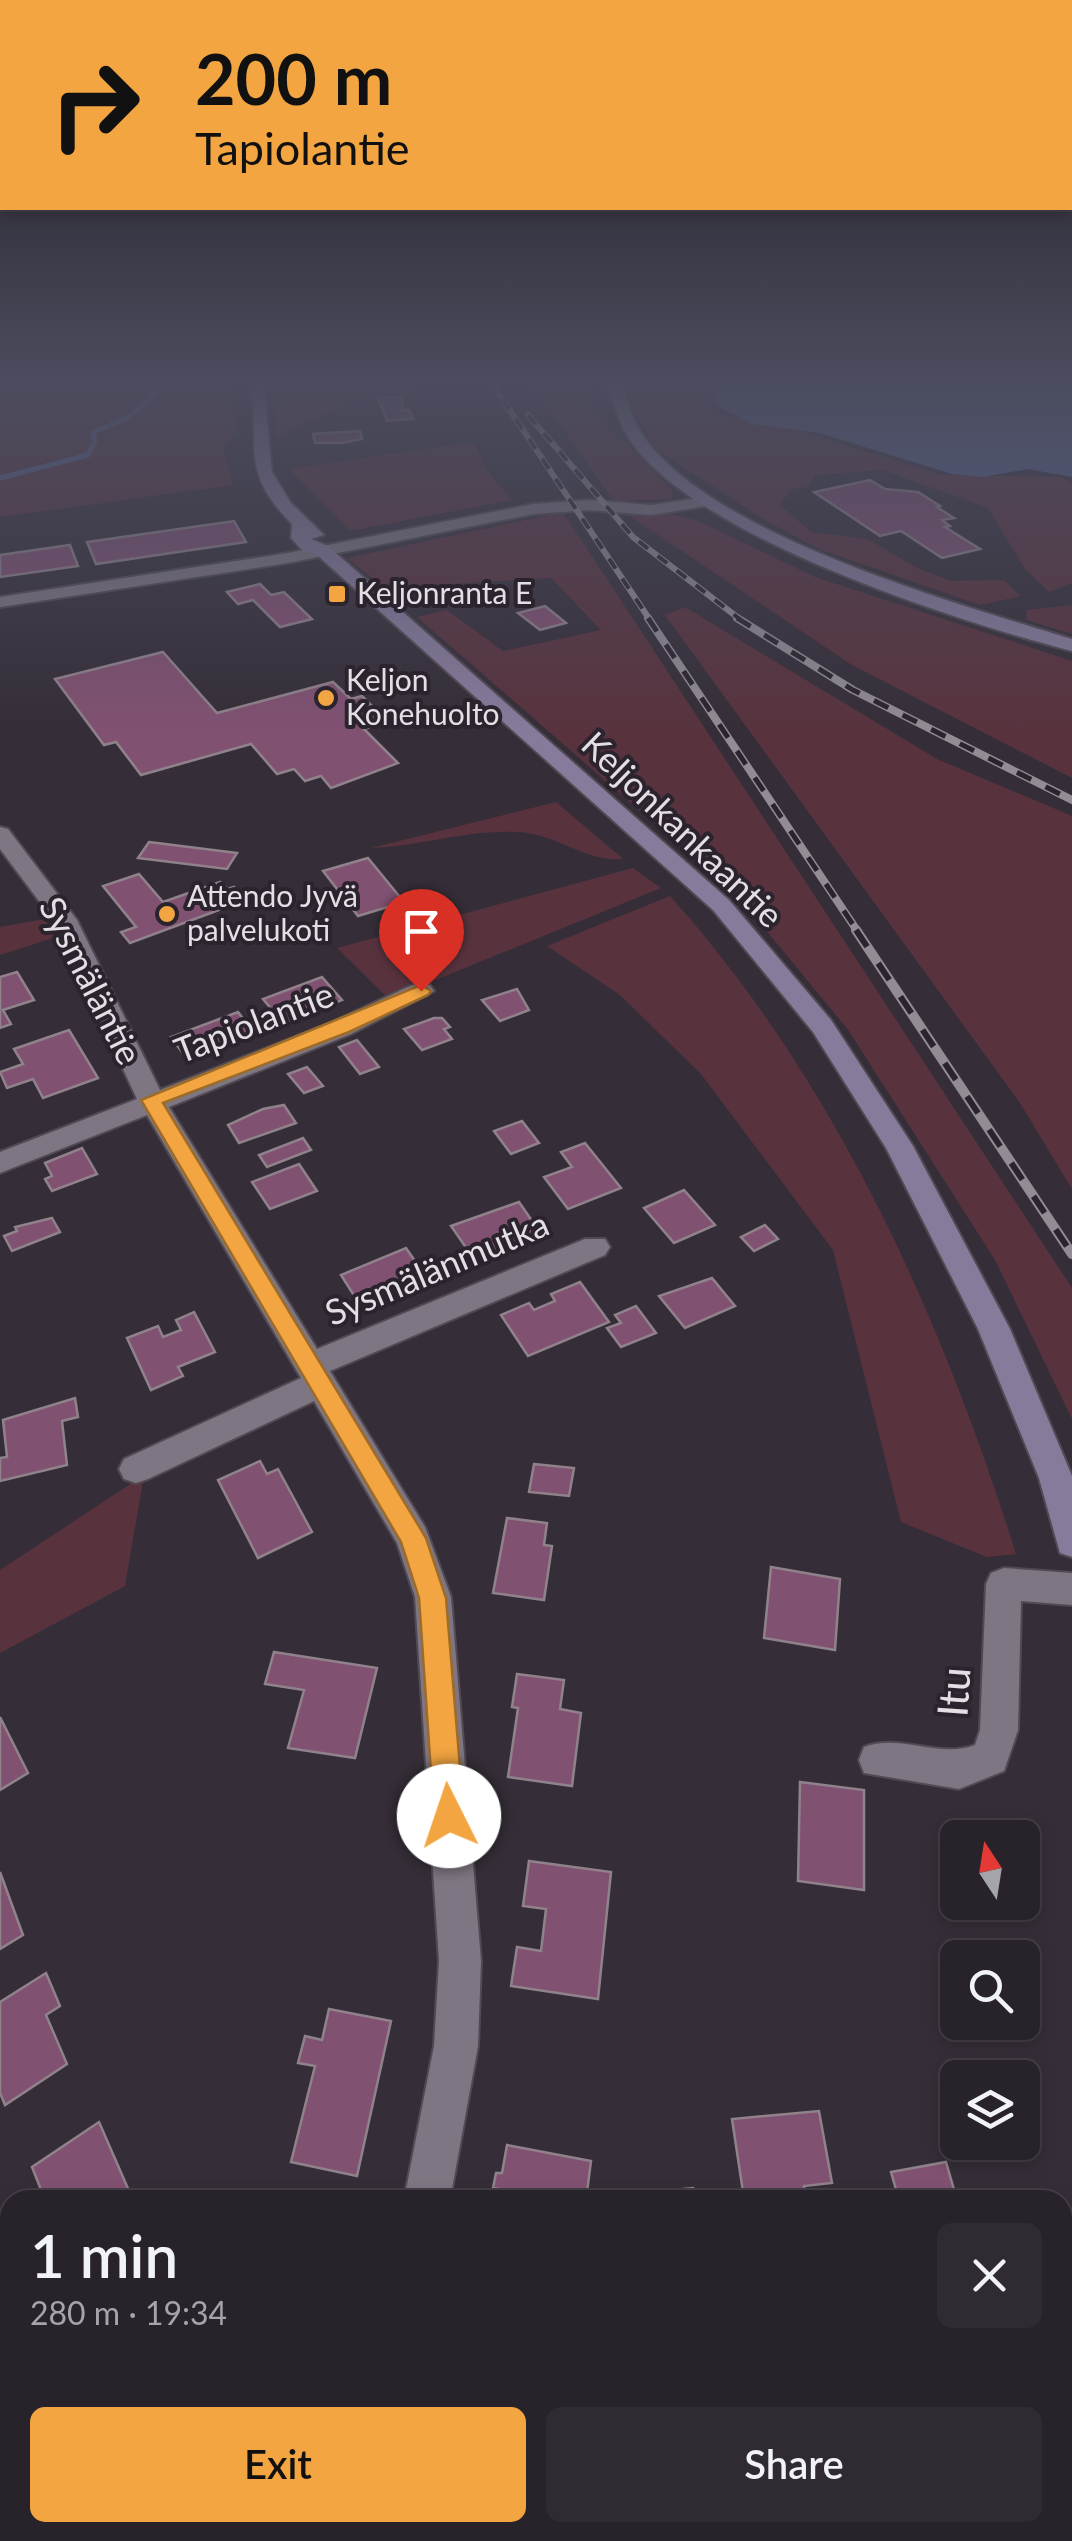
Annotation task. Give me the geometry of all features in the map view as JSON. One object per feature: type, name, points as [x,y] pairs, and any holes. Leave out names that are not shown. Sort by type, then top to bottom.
[{"type":"main road","name":"Keljonkankaantie","points":[[276,498],[299,526],[297,534],[302,540],[323,551],[721,905],[822,1026],[899,1146],[994,1329],[1056,1478],[1072,1542]]},
{"type":"main road","points":[[701,498],[777,540],[841,567],[1072,644]]},
{"type":"street","points":[[0,602],[323,551],[533,508],[590,505],[651,510],[707,502]]},
{"type":"street","name":"Sysmäläntie","points":[[0,834],[65,920],[151,1100],[413,1538],[432,1598],[460,1961],[456,2046],[429,2190]]},
{"type":"street","name":"Tapiolantie","points":[[0,1162],[342,1028],[421,991]]},
{"type":"street","name":"Sysmälänmutka","points":[[136,1469],[316,1374],[594,1247]]},
{"type":"street","name":"Itu","points":[[878,1760],[959,1770],[990,1758],[1000,1730],[1004,1584],[1072,1590]]},
{"type":"shaded area","points":[[0,498],[141,498],[0,517]]},
{"type":"shaded area","points":[[317,498],[512,500],[350,531]]},
{"type":"shaded area","points":[[612,498],[672,498],[672,499],[614,501]]},
{"type":"shaded area","points":[[731,498],[785,498],[780,505],[811,532],[868,539],[917,568],[951,581],[1004,580],[1021,596],[980,605],[821,550]]},
{"type":"shaded area","points":[[959,498],[1072,498],[1072,583],[1049,592],[1025,569],[988,508]]},
{"type":"shaded area","points":[[563,512],[1072,1288],[1072,1419],[995,1260],[849,1031],[738,896],[417,617],[447,610],[503,651],[601,630],[551,578],[385,588],[347,558]]},
{"type":"shaded area","points":[[627,514],[671,514],[696,520],[815,577],[1072,661],[1072,778],[852,665]]},
{"type":"shaded area","points":[[1072,605],[1072,634],[1027,620],[1026,610]]},
{"type":"shaded area","points":[[685,607],[937,759],[1072,816],[1072,1189],[1020,1103],[665,615]]},
{"type":"shaded area","points":[[556,802],[623,859],[596,856],[519,832],[371,848]]},
{"type":"shaded area","points":[[633,868],[661,888],[389,999],[337,948]]},
{"type":"shaded area","points":[[670,896],[784,1044],[878,1206],[954,1378],[1016,1554],[987,1557],[901,1522],[833,1250],[701,1074],[620,995],[547,946]]},
{"type":"shaded area","points":[[45,919],[56,937],[0,955],[0,927]]},
{"type":"shaded area","points":[[144,1475],[125,1586],[0,1653],[0,1570]]},
{"type":"building","points":[[822,498],[927,498],[954,518],[942,520],[950,526],[945,527],[980,549],[942,558],[901,531],[880,536]]},
{"type":"building","points":[[234,521],[246,542],[96,564],[87,542]]},
{"type":"building","points":[[70,545],[78,566],[0,577],[0,555]]},
{"type":"building","points":[[260,584],[271,595],[284,592],[312,619],[280,627],[253,600],[238,604],[227,592]]},
{"type":"building","points":[[545,606],[566,623],[540,630],[518,613]]},
{"type":"building","points":[[163,652],[217,713],[333,682],[351,699],[362,696],[388,722],[364,729],[398,763],[331,788],[321,776],[305,781],[294,769],[277,774],[251,744],[141,775],[116,742],[104,745],[55,679]]},
{"type":"building","points":[[149,842],[237,853],[227,869],[138,858]]},
{"type":"building","points":[[368,858],[404,902],[358,916],[323,871]]},
{"type":"building","name":"Attendo Jyvä palvelukoti","points":[[139,874],[163,902],[220,882],[227,889],[234,887],[246,900],[130,943],[121,932],[136,927],[103,886]]},
{"type":"building","points":[[17,972],[34,1000],[3,1010],[11,1024],[0,1028],[0,977]]},
{"type":"building","points":[[322,977],[342,1000],[283,1023],[263,999]]},
{"type":"building","points":[[517,989],[529,1010],[500,1021],[482,1000]]},
{"type":"building","points":[[238,1012],[255,1034],[187,1059],[171,1037]]},
{"type":"building","points":[[442,1018],[450,1027],[444,1029],[452,1039],[422,1050],[404,1029]]},
{"type":"building","points":[[69,1030],[98,1078],[43,1098],[33,1079],[7,1088],[0,1072],[23,1064],[14,1049]]},
{"type":"building","points":[[357,1040],[379,1067],[360,1074],[339,1047]]},
{"type":"building","points":[[307,1067],[323,1086],[304,1093],[288,1074]]},
{"type":"building","points":[[284,1105],[296,1123],[239,1143],[228,1125],[263,1109]]},
{"type":"building","points":[[522,1121],[539,1143],[511,1154],[494,1131]]},
{"type":"building","points":[[303,1138],[311,1150],[267,1167],[259,1155]]},
{"type":"building","points":[[585,1143],[621,1188],[568,1209],[544,1177],[572,1167],[561,1152]]},
{"type":"building","points":[[82,1148],[97,1174],[52,1191],[45,1179],[52,1176],[45,1163]]},
{"type":"building","points":[[299,1164],[317,1191],[270,1209],[252,1182]]},
{"type":"building","points":[[684,1190],[715,1225],[674,1243],[644,1208]]},
{"type":"building","points":[[519,1202],[539,1231],[496,1248],[493,1243],[469,1252],[451,1226]]},
{"type":"building","points":[[52,1218],[60,1232],[12,1251],[4,1236],[17,1231],[15,1227]]},
{"type":"building","points":[[765,1225],[778,1239],[754,1251],[741,1237]]},
{"type":"building","points":[[406,1248],[426,1277],[360,1305],[341,1275]]},
{"type":"building","points":[[712,1278],[735,1306],[685,1328],[659,1296]]},
{"type":"building","points":[[580,1282],[609,1322],[528,1356],[501,1315],[529,1303],[534,1310],[555,1301],[551,1294]]},
{"type":"building","points":[[636,1306],[656,1333],[621,1347],[607,1328],[621,1323],[615,1315]]},
{"type":"building","points":[[194,1312],[215,1352],[178,1367],[183,1376],[151,1390],[127,1338],[158,1326],[163,1337],[181,1330],[176,1320]]},
{"type":"building","points":[[75,1398],[78,1417],[62,1421],[67,1465],[0,1481],[0,1458],[7,1457],[3,1420]]},
{"type":"building","points":[[260,1461],[267,1474],[278,1469],[312,1532],[258,1558],[218,1480]]},
{"type":"building","points":[[534,1464],[574,1468],[569,1496],[529,1492]]},
{"type":"building","points":[[507,1518],[547,1523],[544,1545],[552,1546],[544,1600],[493,1593]]},
{"type":"building","points":[[771,1567],[840,1579],[835,1650],[764,1638]]},
{"type":"building","points":[[274,1652],[377,1668],[355,1758],[288,1748],[304,1690],[265,1684]]},
{"type":"building","points":[[517,1674],[564,1680],[560,1709],[581,1713],[572,1786],[508,1777],[518,1708],[512,1707]]},
{"type":"building","points":[[0,1717],[28,1773],[0,1790]]},
{"type":"building","points":[[800,1782],[864,1790],[864,1890],[798,1881]]},
{"type":"building","points":[[529,1861],[611,1872],[598,1999],[511,1986],[517,1947],[541,1951],[546,1909],[523,1906]]},
{"type":"building","points":[[0,1872],[23,1935],[0,1949]]},
{"type":"building","points":[[46,1973],[60,2006],[46,2015],[67,2064],[5,2105],[0,2093],[0,2002]]},
{"type":"building","points":[[329,2009],[391,2021],[357,2176],[291,2162],[315,2066],[298,2063],[305,2036],[322,2040]]},
{"type":"building","points":[[819,2111],[832,2183],[804,2186],[805,2190],[743,2190],[732,2119]]},
{"type":"building","points":[[99,2122],[129,2190],[41,2190],[32,2167]]},
{"type":"building","points":[[507,2145],[591,2161],[587,2190],[493,2188],[496,2173],[502,2173]]},
{"type":"building","points":[[946,2162],[954,2190],[896,2190],[891,2172]]},
{"type":"railway","points":[[568,498],[650,620]]},
{"type":"railway","points":[[599,498],[633,537],[741,620]]},
{"type":"railway","points":[[648,618],[858,932]]},
{"type":"railway","points":[[737,618],[853,690],[1072,800]]},
{"type":"railway","points":[[856,930],[1072,1254]]},
{"type":"place","name":"Keljonranta E","points":[[337,594]]},
{"type":"place","name":"Keljon Konehuolto","points":[[326,698]]},
{"type":"place","name":"Attendo Jyvä palvelukoti","points":[[167,914]]},
{"type":"route","points":[[421,991],[342,1028],[151,1100],[413,1538],[432,1598],[449,1816]]}]
